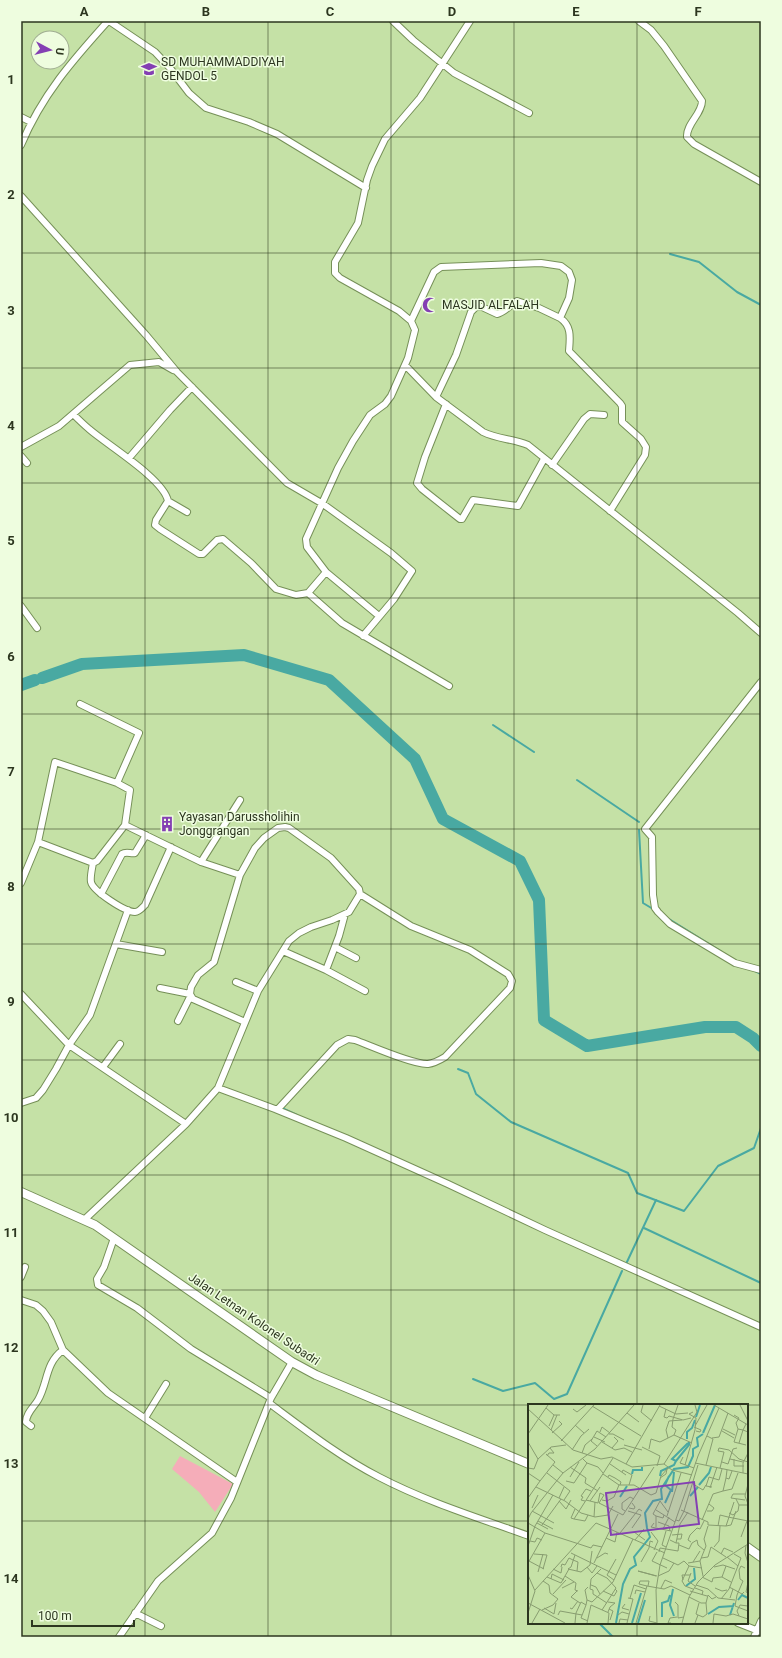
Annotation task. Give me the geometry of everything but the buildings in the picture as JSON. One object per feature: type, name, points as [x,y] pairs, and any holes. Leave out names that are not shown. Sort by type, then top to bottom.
[{"type":"main road","name":"Jalan Letnan Kolonel Subadri","points":[[21,1192],[95,1225],[292,1362],[316,1375],[528,1464]]},
{"type":"main road","points":[[748,1548],[761,1557]]},
{"type":"street","points":[[21,145],[31,122],[57,80],[108,21],[155,52],[170,68],[189,93],[206,108],[249,122],[277,134],[366,188]]},
{"type":"street","points":[[393,21],[442,64],[476,85],[529,113]]},
{"type":"street","points":[[379,616],[326,572],[307,547],[306,539],[338,468],[353,441],[370,415],[385,404],[391,396],[412,346],[415,330],[411,321],[399,311],[340,278],[335,273],[335,262],[358,223],[372,166],[385,139],[420,98],[470,21]]},
{"type":"street","points":[[639,21],[651,30],[664,46],[702,101],[699,110],[686,133],[687,138],[694,144],[761,182]]},
{"type":"street","points":[[21,116],[31,122]]},
{"type":"street","points":[[21,196],[146,335],[177,372],[288,483],[322,504],[391,553],[412,571],[394,599],[363,636]]},
{"type":"street","points":[[411,321],[434,272],[441,266],[541,263],[561,266],[569,272],[572,280],[569,298],[560,318]]},
{"type":"street","points":[[436,398],[456,355],[471,312],[476,307],[482,307],[497,314],[502,313],[512,303],[517,301],[539,308],[560,318],[566,322],[569,327],[569,351],[620,403],[622,406],[622,422],[641,439],[646,450],[610,511]]},
{"type":"street","points":[[21,447],[59,426],[130,365],[159,362],[177,372]]},
{"type":"street","points":[[405,364],[436,398],[483,432],[490,436],[522,442],[528,445],[761,633]]},
{"type":"street","points":[[129,458],[192,387]]},
{"type":"street","points":[[446,404],[425,457],[417,483],[460,519],[462,519],[473,500],[518,506],[544,459]]},
{"type":"street","points":[[73,414],[88,429],[129,458],[163,489],[168,501],[187,512]]},
{"type":"street","points":[[552,465],[584,420],[590,414],[604,415]]},
{"type":"street","points":[[21,456],[27,463]]},
{"type":"street","points":[[168,501],[156,520],[155,525],[199,554],[203,554],[217,540],[223,539],[276,589],[296,594],[308,593],[326,572]]},
{"type":"street","points":[[308,593],[335,618],[449,686]]},
{"type":"street","points":[[21,606],[37,628]]},
{"type":"street","points":[[761,682],[645,829],[652,838],[653,895],[655,908],[658,912],[670,924],[735,963],[761,970]]},
{"type":"street","points":[[80,704],[139,733],[117,783]]},
{"type":"street","points":[[21,883],[38,842],[55,762],[117,783],[130,791],[125,825],[102,855],[93,864],[91,883],[101,894],[128,910],[135,912],[140,910],[145,905],[171,847]]},
{"type":"street","points":[[201,862],[240,800]]},
{"type":"street","points":[[125,825],[201,862],[240,875]]},
{"type":"street","points":[[178,1021],[190,995],[191,987],[198,975],[214,962],[240,875],[255,848],[264,838],[278,828],[285,827],[289,828],[332,858],[359,889],[360,894],[411,926],[428,934],[458,944],[483,958],[511,977],[512,984],[510,988],[446,1057],[437,1061],[422,1064],[355,1040],[348,1039],[336,1045],[297,1086],[284,1103],[278,1109],[274,1109]]},
{"type":"street","points":[[101,894],[122,854],[126,852],[132,854],[136,852],[146,835]]},
{"type":"street","points":[[38,842],[93,864]]},
{"type":"street","points":[[21,865],[28,869]]},
{"type":"street","points":[[84,1220],[186,1124],[218,1088],[258,991],[289,941],[299,933],[349,912],[360,894]]},
{"type":"street","points":[[21,1103],[36,1098],[43,1090],[56,1070],[69,1045],[90,1015],[128,910]]},
{"type":"street","points":[[326,970],[345,914]]},
{"type":"street","points":[[116,944],[162,952]]},
{"type":"street","points":[[335,946],[356,958]]},
{"type":"street","points":[[283,951],[326,970],[365,991]]},
{"type":"street","points":[[236,982],[258,991]]},
{"type":"street","points":[[160,988],[190,995],[219,1012],[245,1022]]},
{"type":"street","points":[[21,994],[24,995],[69,1045],[186,1124]]},
{"type":"street","points":[[103,1067],[120,1044]]},
{"type":"street","points":[[218,1088],[274,1109],[448,1184],[566,1240],[761,1327]]},
{"type":"street","points":[[114,1238],[104,1267],[98,1279],[98,1286],[137,1308],[190,1349],[270,1401],[323,1442],[378,1477],[410,1493],[528,1536]]},
{"type":"street","points":[[21,1277],[25,1267]]},
{"type":"street","points":[[21,1300],[36,1305],[43,1311],[51,1322],[63,1350],[108,1393],[237,1482]]},
{"type":"street","points":[[31,1426],[26,1422],[26,1417],[38,1400],[52,1363],[63,1350]]},
{"type":"street","points":[[119,1637],[158,1581],[212,1533],[231,1498],[270,1401],[292,1362]]},
{"type":"street","points":[[145,1418],[166,1384]]},
{"type":"street","points":[[135,1613],[161,1626]]},
{"type":"street","points":[[754,1637],[759,1631],[761,1621]]},
{"type":"street","points":[[741,1624],[759,1631]]},
{"type":"shaded area","points":[[180,1456],[233,1484],[215,1512],[199,1492],[172,1469]]},
{"type":"waterway","points":[[670,254],[699,262],[737,292],[761,305]]},
{"type":"waterway","points":[[42,678],[82,664],[244,655],[329,680],[415,759],[443,819],[520,861],[539,900],[544,1020],[587,1046],[705,1027],[736,1027],[753,1038],[761,1046]]},
{"type":"waterway","points":[[21,685],[35,680]]},
{"type":"waterway","points":[[493,725],[534,752]]},
{"type":"waterway","points":[[577,780],[639,822]]},
{"type":"waterway","points":[[639,830],[643,903],[653,909]]},
{"type":"waterway","points":[[669,919],[722,952]]},
{"type":"waterway","points":[[755,971],[761,974]]},
{"type":"waterway","points":[[458,1069],[468,1073],[476,1094],[511,1122],[628,1173],[637,1193],[684,1211],[718,1166],[754,1148],[761,1128]]},
{"type":"waterway","points":[[282,1108],[297,1115]]},
{"type":"waterway","points":[[626,1264],[656,1200]]},
{"type":"waterway","points":[[644,1228],[761,1283]]},
{"type":"waterway","points":[[473,1379],[503,1391],[535,1383],[554,1399],[567,1394],[622,1271]]},
{"type":"waterway","points":[[600,1624],[613,1637]]},
{"type":"place","name":"SD MUHAMMADDIYAH GENDOL 5","points":[[149,69]]},
{"type":"place","name":"MASJID ALFALAH","points":[[430,305]]},
{"type":"place","name":"Yayasan Darussholihin Jonggrangan","points":[[167,824]]}]
